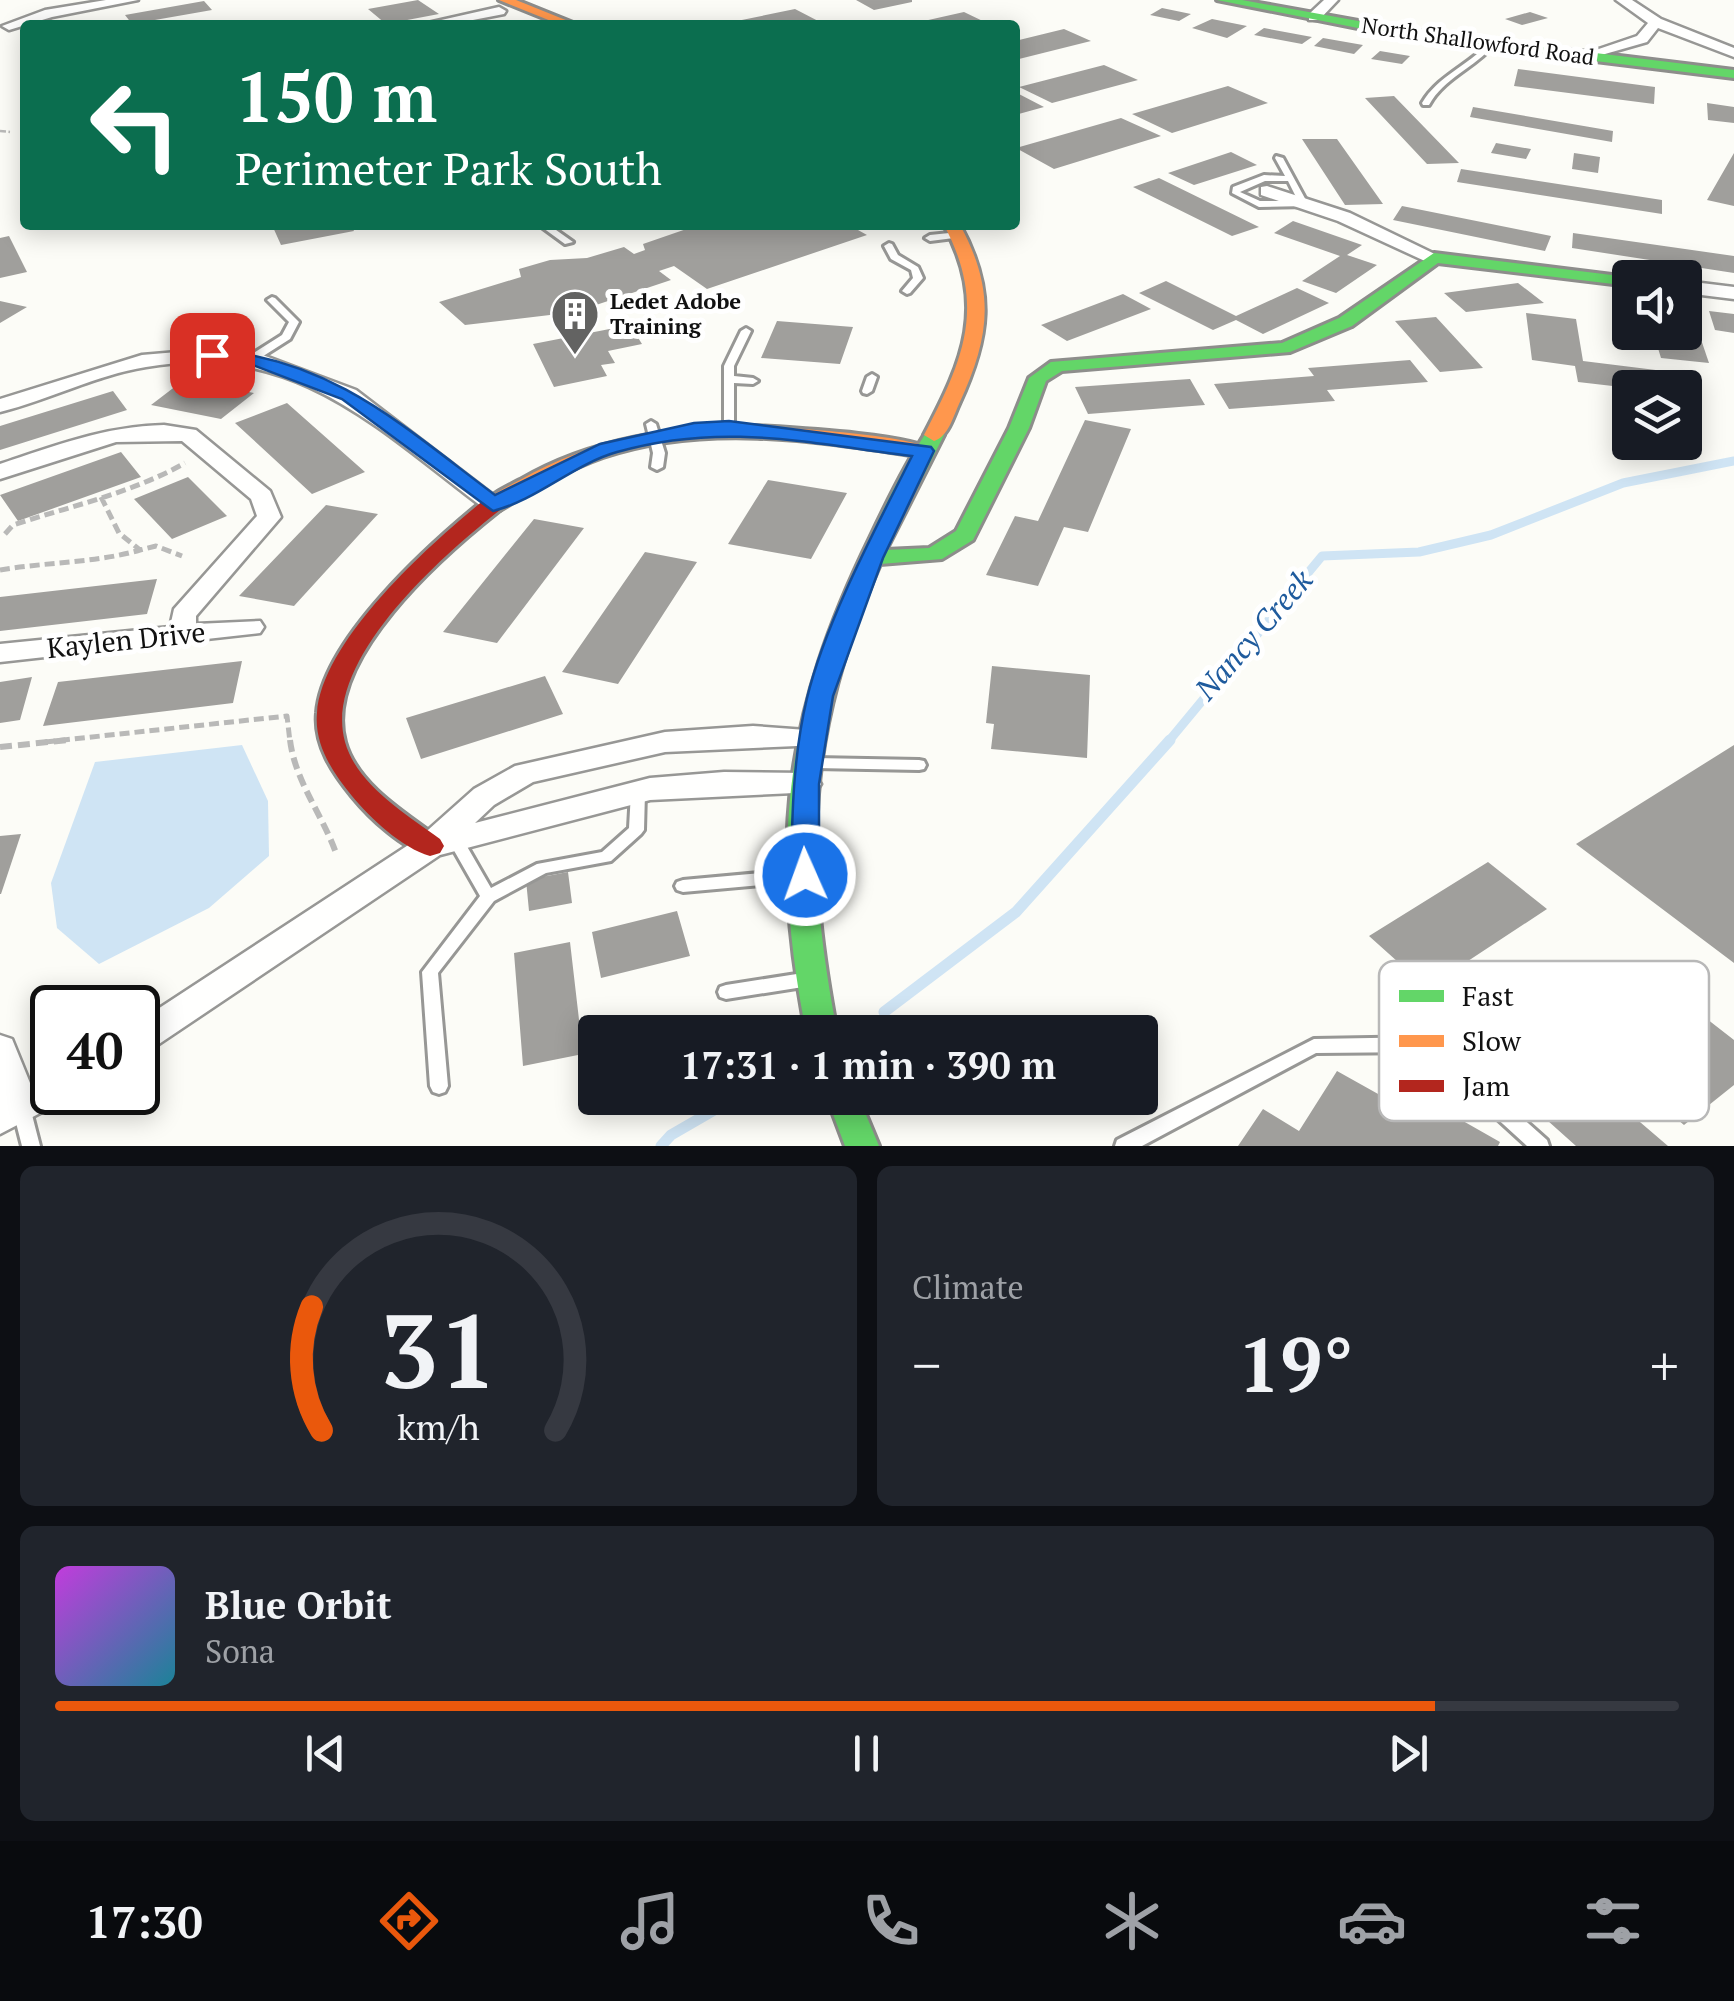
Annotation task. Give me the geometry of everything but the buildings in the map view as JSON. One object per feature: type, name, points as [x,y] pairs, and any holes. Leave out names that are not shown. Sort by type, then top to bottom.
[{"type":"street","points":[[28,20],[131,0]]},
{"type":"street","name":"North Shallowford Road","points":[[1224,0],[1323,8],[1490,45],[1734,74]]},
{"type":"street","points":[[1623,0],[1656,22],[1734,53]]},
{"type":"street","points":[[475,20],[508,5]]},
{"type":"street","points":[[446,20],[508,5],[556,20]]},
{"type":"street","points":[[1589,57],[1642,39],[1656,22]]},
{"type":"street","points":[[9,26],[20,23]]},
{"type":"street","points":[[1267,191],[1434,258],[1612,278]]},
{"type":"street","points":[[818,1015],[810,978],[805,875],[808,762],[834,654],[872,558],[954,395],[974,338],[979,286],[956,230]]},
{"type":"street","points":[[872,558],[932,556],[954,547],[966,535],[1038,378],[1058,366],[1284,348],[1317,340],[1350,327],[1434,258]]},
{"type":"street","points":[[1702,289],[1734,293]]},
{"type":"street","points":[[0,406],[142,362],[212,355],[253,358],[348,394],[493,504]]},
{"type":"street","points":[[443,843],[396,824],[348,775],[330,738],[328,697],[350,648],[378,614],[493,504],[653,430],[729,427],[924,451]]},
{"type":"street","points":[[0,472],[116,434],[176,432],[188,435],[262,496],[269,517],[183,614],[184,635]]},
{"type":"street","name":"Kaylen Drive","points":[[0,654],[251,627]]},
{"type":"street","points":[[443,843],[454,820],[504,784],[572,760],[711,737],[808,762]]},
{"type":"street","points":[[160,1026],[443,843],[638,792],[808,762]]},
{"type":"street","points":[[0,1050],[24,1105]]},
{"type":"street","points":[[849,1115],[862,1146]]},
{"type":"lane","points":[[1426,103],[1431,91],[1479,59],[1490,45]]},
{"type":"lane","points":[[1279,158],[1304,204],[1259,204],[1236,193],[1236,189],[1264,178],[1290,179]]},
{"type":"lane","points":[[550,230],[568,242]]},
{"type":"lane","points":[[930,238],[956,230]]},
{"type":"lane","points":[[889,246],[894,257],[915,269],[918,278],[906,291]]},
{"type":"lane","points":[[253,358],[286,337],[294,322],[272,300]]},
{"type":"lane","points":[[729,427],[729,366],[746,330]]},
{"type":"lane","points":[[867,391],[872,377]]},
{"type":"lane","points":[[729,379],[753,381]]},
{"type":"lane","points":[[653,430],[657,467]]},
{"type":"lane","points":[[808,762],[919,766]]},
{"type":"lane","points":[[439,1086],[430,972],[488,896],[543,868],[606,857],[636,830],[638,792]]},
{"type":"lane","points":[[443,843],[488,896]]},
{"type":"lane","points":[[684,886],[805,875]]},
{"type":"lane","points":[[726,992],[810,978]]},
{"type":"lane","points":[[1124,1146],[1314,1046],[1379,1045]]},
{"type":"lane","points":[[24,1105],[31,1146]]},
{"type":"lane","points":[[1513,1121],[1540,1146]]},
{"type":"path","points":[[0,131],[10,132]]},
{"type":"path","points":[[6,534],[13,525],[100,496],[146,486],[197,458]]},
{"type":"path","points":[[100,496],[119,533],[140,550]]},
{"type":"path","points":[[0,570],[156,546],[182,556]]},
{"type":"path","points":[[0,747],[287,716],[293,768],[324,820],[336,854]]},
{"type":"water","points":[[242,745],[268,801],[269,856],[209,908],[99,964],[57,928],[51,883],[95,762]]},
{"type":"waterway","name":"Nancy Creek","points":[[1168,742],[1322,556],[1419,552],[1491,535],[1623,483],[1734,461]]},
{"type":"waterway","name":"Nancy Creek","points":[[884,1012],[1016,912],[1170,740]]},
{"type":"waterway","name":"Nancy Creek","points":[[661,1146],[671,1135],[706,1115]]},
{"type":"traffic: fast","points":[[1223,0],[1408,34],[1734,74]]},
{"type":"traffic: fast","points":[[872,558],[934,554],[965,535],[1019,428],[1038,378],[1058,366],[1284,348],[1345,322],[1434,258],[1612,279]]},
{"type":"traffic: fast","points":[[818,1015],[801,866],[809,740],[828,665],[854,597],[934,435]]},
{"type":"traffic: fast","points":[[850,1115],[862,1146]]},
{"type":"traffic: slow","points":[[505,0],[559,20]]},
{"type":"traffic: slow","points":[[934,435],[960,382],[976,331],[975,280],[955,230]]},
{"type":"traffic: slow","points":[[492,505],[544,474],[596,453],[649,439],[755,432],[810,435],[924,451]]},
{"type":"traffic: jam","points":[[430,846],[365,794],[344,768],[332,742],[329,714],[336,683],[382,612],[434,556],[492,505]]},
{"type":"place","name":"Ledet Adobe Training","points":[[575,356]]},
{"type":"route","points":[[212,355],[253,358],[348,394],[493,504],[607,448],[694,429],[729,427],[924,451],[872,558],[820,696],[810,738],[806,784],[805,875]]}]
